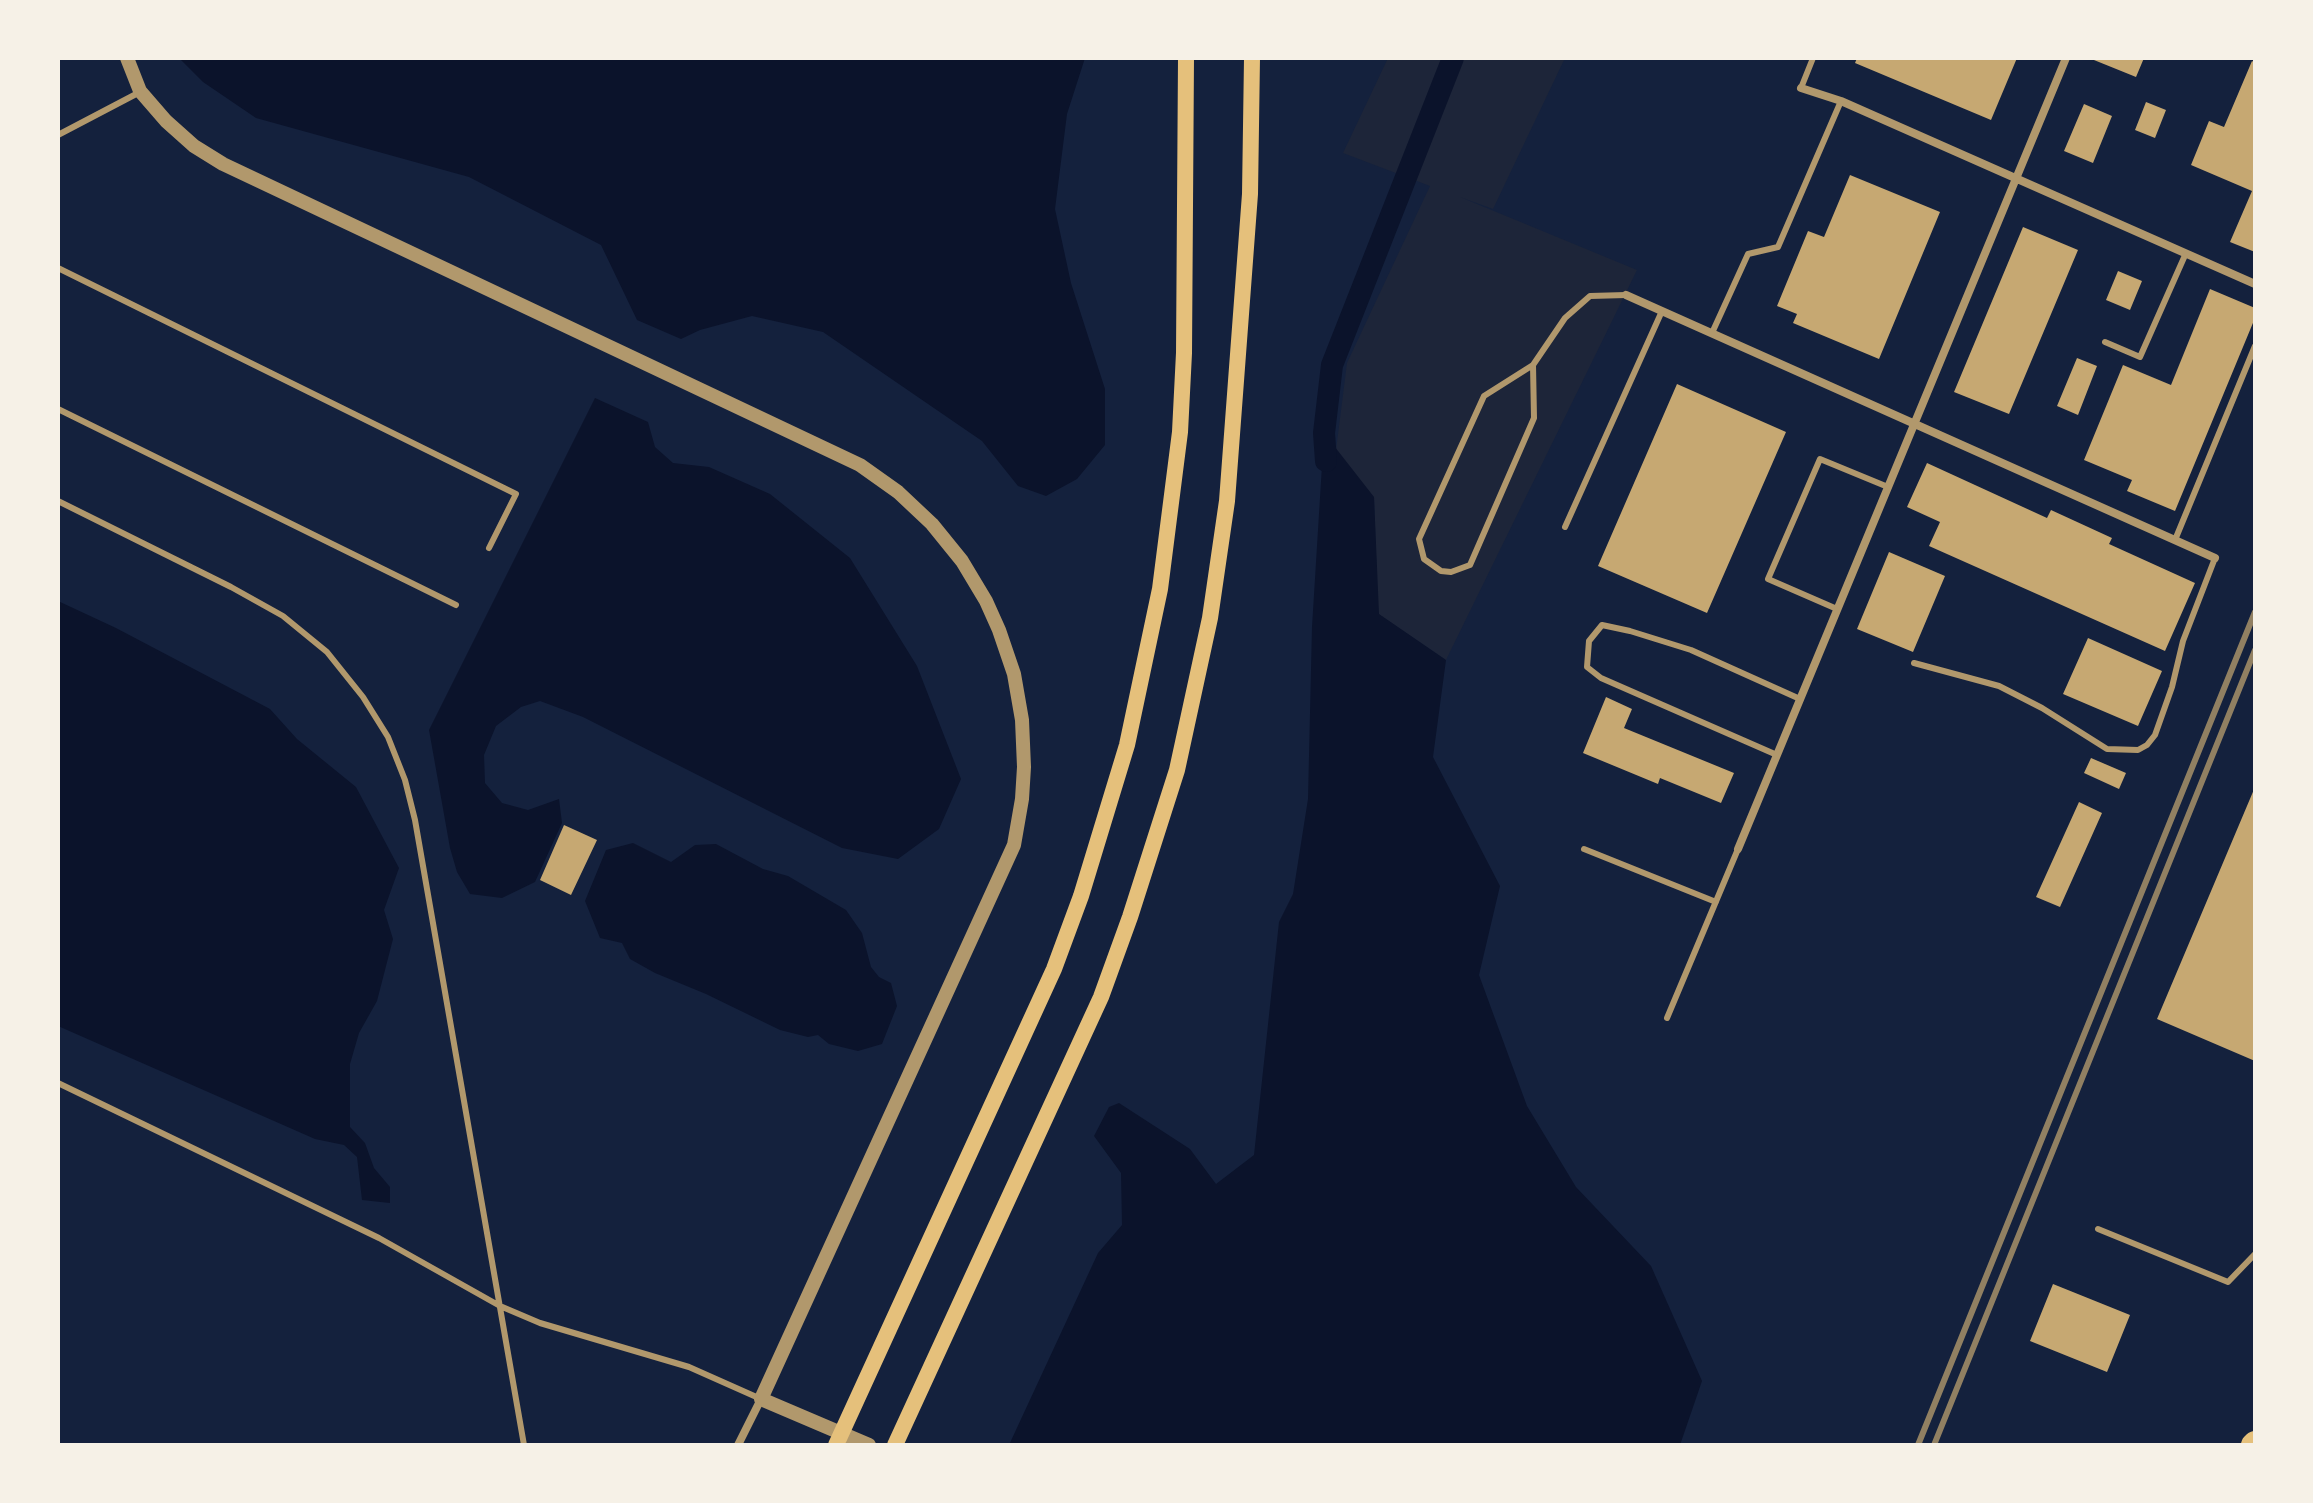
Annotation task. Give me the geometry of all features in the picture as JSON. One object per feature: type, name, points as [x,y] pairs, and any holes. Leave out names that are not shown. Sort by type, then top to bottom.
[{"type":"main road","points":[[839,1439],[1054,969],[1081,896],[1127,745],[1160,589],[1180,432],[1185,299],[1186,58]]},
{"type":"main road","points":[[895,1445],[1101,997],[1177,770],[1210,618],[1227,501],[1250,194],[1252,58]]},
{"type":"street","points":[[127,58],[140,91],[166,121],[194,146],[223,164],[860,465],[898,492],[932,524],[962,561],[986,601],[1014,674],[1022,720],[1022,799],[1014,845],[738,1445]]},
{"type":"street","points":[[1738,849],[2066,58]]},
{"type":"street","points":[[1801,88],[1841,101],[2255,284]]},
{"type":"street","points":[[1626,295],[2215,558]]},
{"type":"street","points":[[761,1399],[839,1439],[869,1445]]},
{"type":"lane","points":[[1801,88],[1813,58]]},
{"type":"lane","points":[[58,135],[140,91]]},
{"type":"lane","points":[[1712,333],[1748,254],[1778,247],[1841,101]]},
{"type":"lane","points":[[2105,342],[2140,357],[2186,253]]},
{"type":"lane","points":[[58,268],[516,494],[489,548]]},
{"type":"lane","points":[[1533,365],[1534,418],[1470,565],[1451,572],[1441,571],[1424,559],[1419,539],[1484,396],[1533,365],[1565,318],[1590,296],[1626,295]]},
{"type":"lane","points":[[1565,527],[1662,311]]},
{"type":"lane","points":[[2175,540],[2255,346]]},
{"type":"lane","points":[[58,409],[456,605]]},
{"type":"lane","points":[[1837,609],[1768,579],[1820,459],[1888,487]]},
{"type":"lane","points":[[58,501],[283,616],[327,652],[363,697],[388,737],[405,780],[415,820],[524,1445]]},
{"type":"lane","points":[[1914,663],[1999,686],[2042,708],[2107,749],[2138,750],[2155,735],[2172,687],[2183,641],[2215,558]]},
{"type":"lane","points":[[1777,755],[1601,678],[1587,667],[1589,641],[1602,625],[1630,631],[1691,650],[1800,699]]},
{"type":"lane","points":[[1584,849],[1716,902]]},
{"type":"lane","points":[[1667,1018],[1738,849]]},
{"type":"lane","points":[[58,1083],[379,1238],[500,1306],[540,1323],[689,1367],[761,1399]]},
{"type":"lane","points":[[2098,1229],[2228,1282],[2255,1254]]},
{"type":"shaded area","points":[[179,58],[1085,58],[1067,114],[1055,209],[1071,283],[1105,389],[1105,445],[1077,479],[1046,496],[1018,486],[982,441],[823,332],[752,316],[700,330],[681,339],[637,320],[601,245],[469,177],[256,118],[203,82]]},
{"type":"shaded area","points":[[1388,58],[1565,58],[1493,209],[1460,197],[1637,270],[1446,660],[1378,614],[1374,498],[1336,450],[1347,363],[1430,186],[1343,153]]},
{"type":"shaded area","points":[[595,398],[648,422],[655,447],[673,463],[709,467],[770,494],[850,558],[917,666],[961,779],[939,829],[898,859],[842,848],[583,717],[540,701],[521,707],[496,726],[484,755],[485,783],[502,803],[528,810],[559,799],[562,823],[535,882],[502,898],[470,894],[457,872],[450,848],[429,730]]},
{"type":"shaded area","points":[[1324,433],[1374,497],[1379,614],[1446,660],[1433,757],[1500,886],[1479,975],[1527,1106],[1576,1187],[1651,1266],[1702,1381],[1680,1445],[1009,1445],[1098,1253],[1122,1225],[1121,1173],[1094,1136],[1109,1107],[1119,1103],[1190,1149],[1216,1184],[1254,1155],[1279,922],[1293,894],[1308,799],[1312,627]]},
{"type":"shaded area","points":[[58,601],[270,709],[297,739],[356,787],[399,868],[384,910],[393,939],[377,1001],[359,1033],[350,1064],[350,1127],[365,1143],[374,1168],[390,1187],[390,1203],[362,1200],[357,1157],[344,1145],[315,1139],[58,1026]]},
{"type":"shaded area","points":[[633,843],[671,862],[695,845],[716,844],[763,869],[788,876],[846,910],[862,933],[871,967],[879,977],[891,983],[897,1006],[882,1044],[858,1051],[829,1044],[818,1035],[808,1037],[780,1030],[655,973],[630,959],[622,943],[600,938],[585,901],[606,850]]},
{"type":"building","points":[[1857,58],[2017,58],[1991,120],[1855,63]]},
{"type":"building","points":[[2089,58],[2144,58],[2136,77]]},
{"type":"building","points":[[2252,61],[2255,63],[2255,252],[2230,242],[2252,191],[2191,165],[2209,121],[2224,127]]},
{"type":"building","points":[[2146,102],[2166,110],[2155,138],[2135,130]]},
{"type":"building","points":[[2084,104],[2112,116],[2093,163],[2064,151]]},
{"type":"building","points":[[1850,175],[1940,212],[1879,359],[1793,323],[1797,314],[1777,306],[1808,231],[1824,237]]},
{"type":"building","points":[[2023,227],[2078,250],[2009,414],[1954,392]]},
{"type":"building","points":[[2118,271],[2142,281],[2130,310],[2106,300]]},
{"type":"building","points":[[2210,289],[2255,308],[2255,318],[2175,511],[2127,491],[2132,480],[2084,460],[2123,365],[2171,385]]},
{"type":"building","points":[[2077,358],[2097,366],[2078,415],[2057,406]]},
{"type":"building","points":[[1677,384],[1786,432],[1707,613],[1598,566]]},
{"type":"building","points":[[1927,463],[2047,518],[2051,510],[2112,538],[2109,544],[2195,583],[2165,651],[1929,546],[1940,522],[1907,507]]},
{"type":"building","points":[[1889,552],[1945,576],[1913,652],[1857,629]]},
{"type":"building","points":[[2088,638],[2162,671],[2138,726],[2063,694]]},
{"type":"building","points":[[1606,697],[1632,709],[1624,728],[1734,773],[1721,803],[1660,778],[1658,784],[1583,753]]},
{"type":"building","points":[[2091,758],[2126,773],[2119,789],[2084,773]]},
{"type":"building","points":[[2255,787],[2255,1061],[2157,1019]]},
{"type":"building","points":[[2079,802],[2102,813],[2060,907],[2036,897]]},
{"type":"building","points":[[564,825],[597,840],[571,895],[540,880]]},
{"type":"building","points":[[2053,1284],[2130,1315],[2107,1372],[2030,1341]]},
{"type":"waterway","points":[[1326,461],[1324,433],[1332,365],[1453,58]]},
{"type":"railway","points":[[1918,1445],[2255,612]]},
{"type":"railway","points":[[1934,1445],[2255,650]]}]
